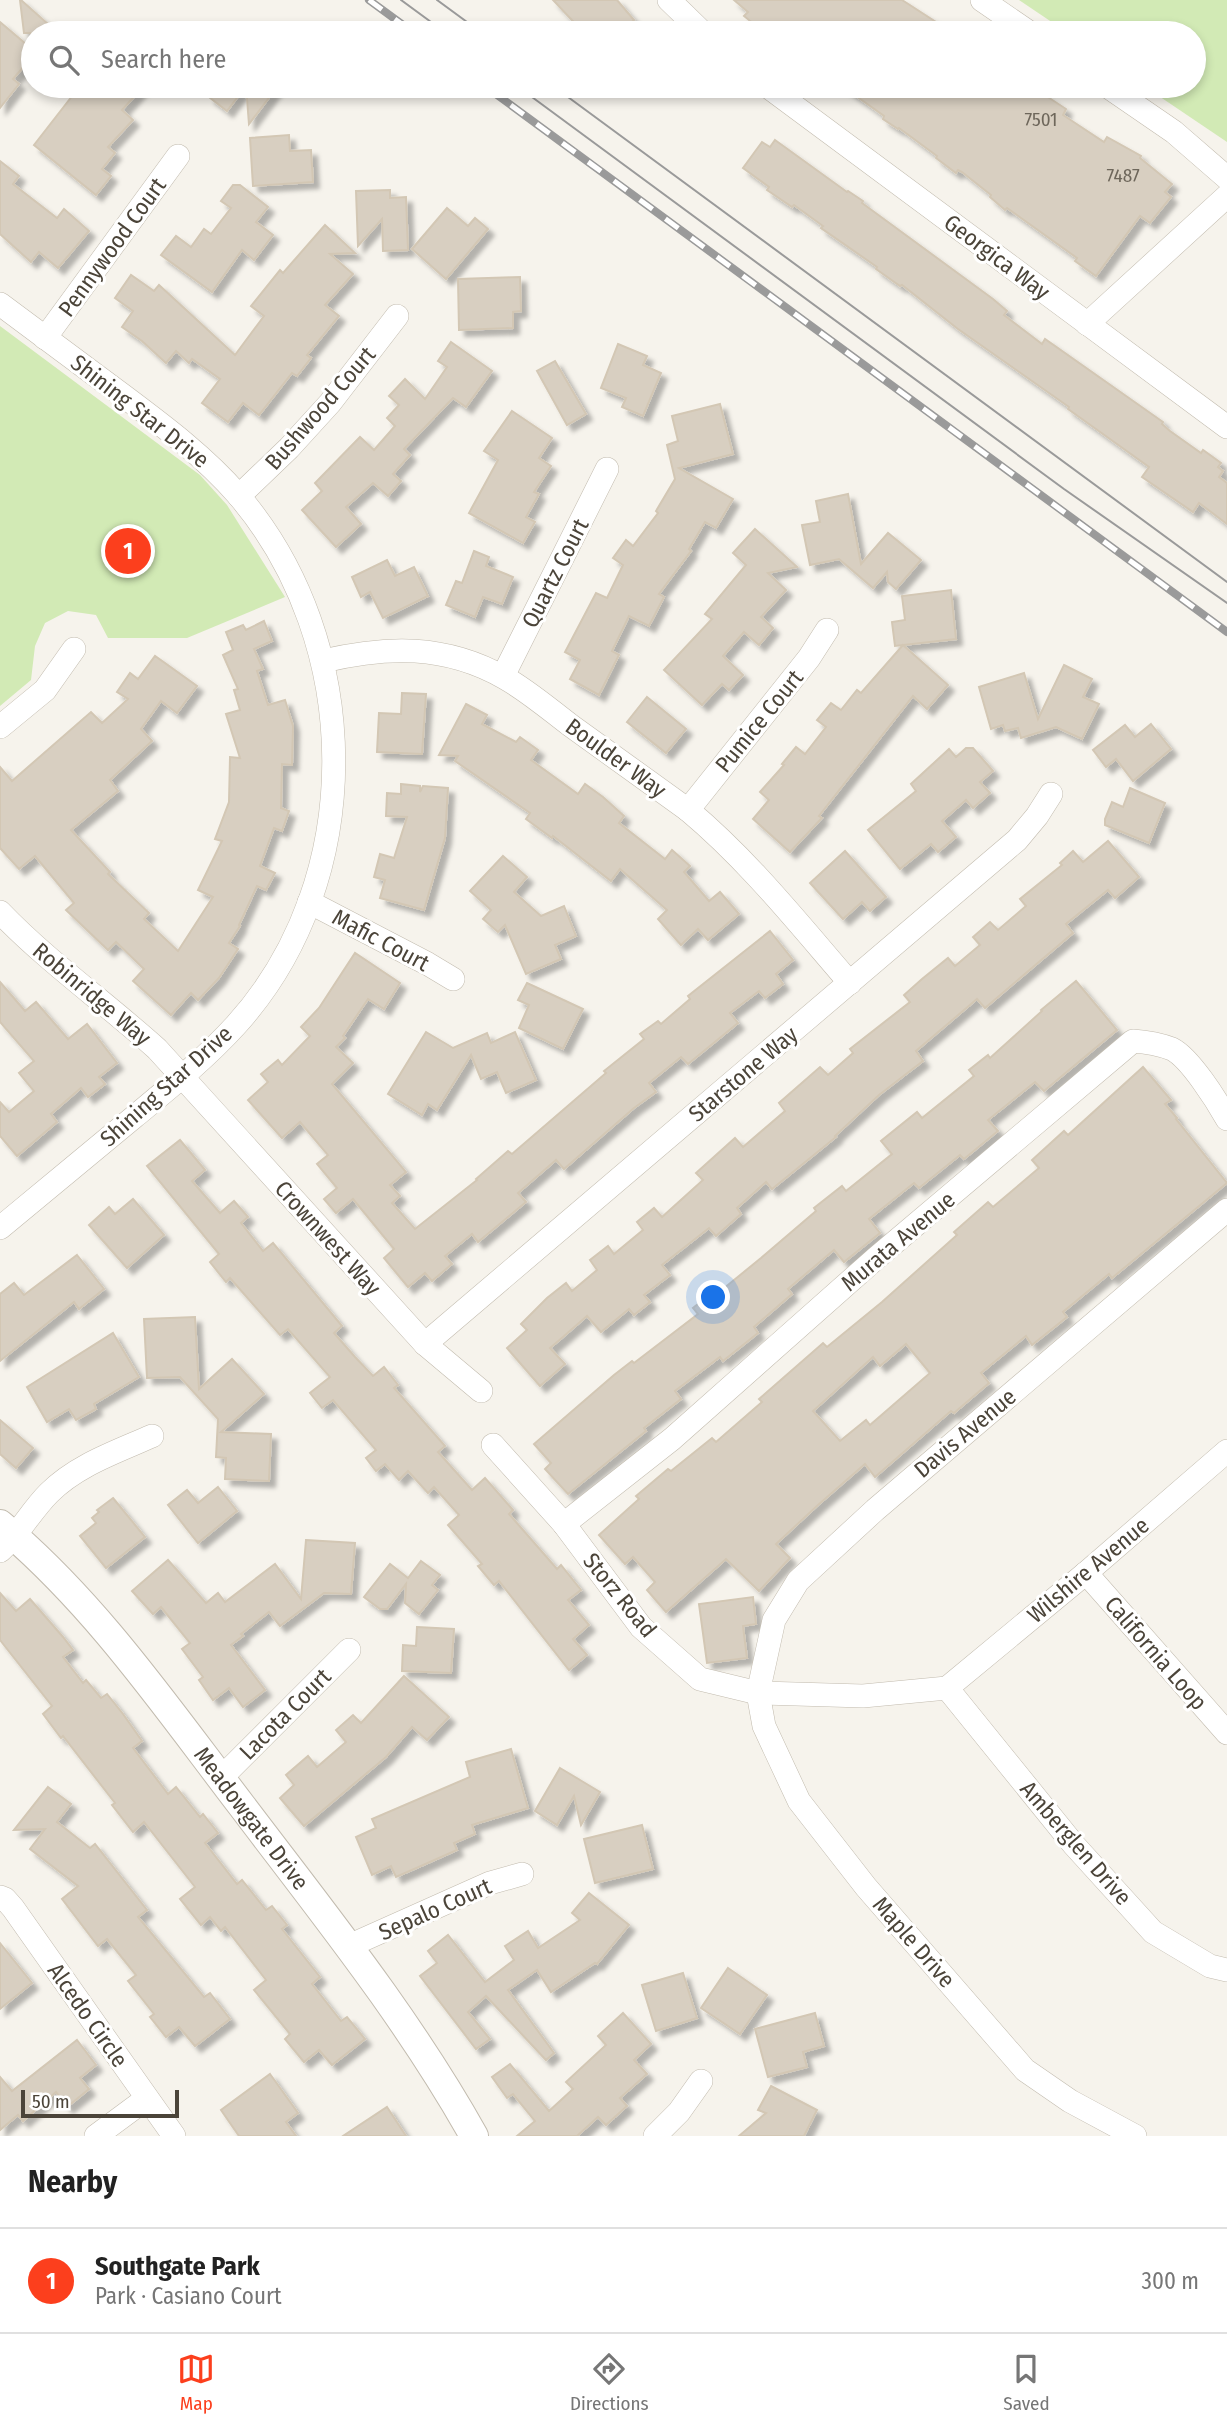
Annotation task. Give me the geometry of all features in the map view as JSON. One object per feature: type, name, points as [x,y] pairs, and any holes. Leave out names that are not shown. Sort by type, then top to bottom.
[{"type":"street","points":[[669,0],[691,21]]},
{"type":"street","points":[[982,0],[1013,21]]},
{"type":"street","name":"Georgica Way","points":[[783,98],[1227,427]]},
{"type":"street","points":[[1124,98],[1174,132],[1227,178]]},
{"type":"street","name":"Pennywood Court","points":[[46,338],[178,156]]},
{"type":"street","points":[[1087,324],[1227,196]]},
{"type":"street","name":"Shining Star Drive","points":[[0,304],[185,442],[239,496],[266,532],[291,575],[308,614],[323,661],[331,704],[334,782],[329,825],[309,902],[268,983],[238,1023],[182,1077],[0,1228]]},
{"type":"street","name":"Bushwood Court","points":[[239,496],[289,448],[330,402],[397,316]]},
{"type":"street","name":"Quartz Court","points":[[503,676],[607,469]]},
{"type":"street","name":"Pumice Court","points":[[688,810],[809,658],[827,630]]},
{"type":"street","points":[[0,727],[45,690],[74,649]]},
{"type":"street","name":"Boulder Way","points":[[323,661],[356,653],[393,649],[427,651],[479,665],[503,676],[688,810],[747,864],[850,983]]},
{"type":"street","name":"Starstone Way","points":[[425,1344],[1017,840],[1051,794]]},
{"type":"street","name":"Mafic Court","points":[[309,902],[453,979]]},
{"type":"street","name":"Robinridge Way","points":[[0,912],[68,975],[157,1049],[182,1077]]},
{"type":"street","name":"Murata Avenue","points":[[564,1524],[672,1439],[875,1259],[1133,1041],[1151,1042],[1175,1050],[1212,1092],[1227,1119]]},
{"type":"street","name":"Crownwest Way","points":[[182,1077],[425,1344],[481,1391]]},
{"type":"street","name":"Davis Avenue","points":[[758,1693],[774,1620],[798,1581],[875,1510],[1227,1210]]},
{"type":"street","points":[[5,1537],[48,1494],[77,1472],[104,1456],[152,1436]]},
{"type":"street","name":"Storz Road","points":[[493,1445],[564,1524],[641,1627],[700,1679],[758,1693],[863,1696],[947,1688]]},
{"type":"street","name":"Wilshire Avenue","points":[[947,1688],[1227,1451]]},
{"type":"street","name":"Meadowgate Drive","points":[[5,1537],[103,1626],[349,1946],[402,2020],[474,2136]]},
{"type":"street","name":"California Loop","points":[[1086,1573],[1227,1733]]},
{"type":"street","name":"Lacota Court","points":[[221,1778],[349,1650]]},
{"type":"street","name":"Amberglen Drive","points":[[947,1688],[1074,1845],[1153,1931],[1210,1966],[1227,1970]]},
{"type":"street","name":"Maple Drive","points":[[758,1693],[764,1726],[799,1801],[866,1887],[1025,2070],[1070,2101],[1135,2136]]},
{"type":"street","name":"Sepalo Court","points":[[349,1946],[490,1883],[522,1874]]},
{"type":"street","name":"Alcedo Circle","points":[[0,1897],[13,1909],[174,2136]]},
{"type":"street","points":[[654,2136],[679,2112],[701,2081]]},
{"type":"street","points":[[96,2136],[146,2099]]},
{"type":"green space","points":[[1019,0],[1227,0],[1227,142],[1162,98],[1206,98],[1206,21],[1050,21]]},
{"type":"green space","points":[[0,326],[200,475],[227,505],[285,597],[187,638],[108,638],[96,615],[68,611],[45,623],[35,646],[31,680],[0,706]]},
{"type":"building","points":[[20,0],[45,21],[23,21]]},
{"type":"building","points":[[553,0],[617,0],[634,20],[633,21],[573,21]]},
{"type":"building","points":[[734,0],[902,0],[934,21],[750,21],[744,16],[748,12]]},
{"type":"building","points":[[0,22],[21,40],[21,70],[13,79],[19,84],[0,108]]},
{"type":"building","points":[[71,98],[133,98],[122,110],[133,120],[108,147],[115,153],[102,169],[111,176],[96,195],[34,145]]},
{"type":"building","points":[[210,98],[237,98],[227,111]]},
{"type":"building","points":[[247,98],[269,98],[249,124]]},
{"type":"building","points":[[859,98],[1049,98],[1066,109],[1063,115],[1104,142],[1107,137],[1141,156],[1140,158],[1172,184],[1165,192],[1171,197],[1150,223],[1140,216],[1096,276],[1075,261],[1077,258],[1007,208],[1005,210],[962,172],[958,170],[956,173],[936,158],[937,156],[883,119],[884,116]]},
{"type":"building","points":[[289,135],[290,151],[311,150],[313,182],[253,186],[250,138]]},
{"type":"building","points":[[775,140],[863,201],[862,203],[993,299],[1007,311],[1004,315],[1042,344],[1045,339],[1163,422],[1170,431],[1201,453],[1203,450],[1221,463],[1218,467],[1223,471],[1219,477],[1227,483],[1227,524],[1199,503],[1193,512],[1142,477],[1149,467],[958,329],[902,285],[876,269],[877,267],[821,228],[823,226],[767,190],[769,187],[743,168],[762,142],[770,147]]},
{"type":"building","points":[[0,161],[19,176],[13,184],[57,218],[64,209],[89,231],[58,268],[39,252],[31,262],[0,234]]},
{"type":"building","points":[[233,185],[240,185],[268,207],[256,222],[273,235],[254,260],[242,250],[212,292],[161,255],[176,236],[191,247],[204,229],[211,234],[231,208],[221,201]]},
{"type":"building","points":[[390,190],[390,198],[406,197],[408,250],[383,251],[382,219],[358,246],[356,191]]},
{"type":"building","points":[[447,208],[468,226],[475,218],[488,229],[446,279],[412,249]]},
{"type":"building","points":[[325,225],[355,253],[330,254],[353,274],[325,305],[339,316],[307,355],[311,358],[297,376],[292,373],[259,415],[243,403],[228,422],[202,403],[220,379],[192,359],[189,363],[176,351],[166,363],[122,327],[133,311],[115,298],[131,275],[154,291],[159,285],[235,355],[264,316],[251,306],[280,270],[283,273]]},
{"type":"building","points":[[520,277],[521,311],[513,312],[513,328],[459,330],[458,279]]},
{"type":"building","points":[[451,342],[492,371],[466,407],[453,398],[404,449],[410,455],[393,474],[401,481],[388,496],[373,483],[346,507],[361,524],[336,547],[302,510],[322,491],[315,483],[360,437],[374,450],[395,426],[387,418],[399,405],[389,396],[405,379],[425,399],[447,367],[438,361]]},
{"type":"building","points":[[618,344],[647,356],[643,365],[661,373],[643,416],[622,407],[626,398],[601,388]]},
{"type":"building","points":[[555,361],[586,414],[567,425],[537,371]]},
{"type":"building","points":[[720,404],[733,454],[679,468],[733,499],[716,528],[705,522],[689,549],[691,551],[659,594],[664,597],[649,626],[629,616],[612,651],[619,655],[599,695],[570,679],[580,660],[565,652],[596,593],[607,598],[623,565],[613,558],[626,540],[633,546],[658,513],[656,511],[675,479],[667,445],[678,441],[672,416]]},
{"type":"building","points":[[512,411],[552,438],[539,458],[551,466],[534,492],[539,494],[526,517],[535,522],[523,543],[469,513],[498,460],[484,451]]},
{"type":"building","points":[[848,494],[861,564],[888,533],[921,560],[896,589],[888,582],[887,572],[873,588],[839,559],[810,565],[802,525],[820,522],[816,501]]},
{"type":"building","points":[[755,529],[797,567],[768,573],[786,590],[761,617],[773,628],[759,645],[744,632],[723,656],[743,675],[729,690],[722,684],[702,705],[664,670],[712,619],[705,614],[746,565],[733,553]]},
{"type":"building","points":[[474,551],[489,557],[486,566],[513,577],[502,604],[483,597],[475,617],[446,605],[456,581],[462,583]]},
{"type":"building","points":[[387,560],[395,576],[414,567],[428,596],[383,618],[370,592],[361,597],[352,577]]},
{"type":"building","points":[[951,590],[956,639],[895,646],[892,622],[905,620],[902,596]]},
{"type":"building","points":[[264,621],[272,641],[254,649],[263,669],[257,671],[268,705],[285,700],[293,726],[292,765],[282,764],[281,808],[289,811],[282,831],[274,828],[260,866],[275,873],[266,890],[257,886],[240,926],[229,943],[238,949],[219,978],[198,1000],[191,993],[171,1015],[133,981],[144,969],[116,942],[108,950],[66,910],[74,903],[35,856],[19,869],[0,848],[0,767],[12,781],[91,712],[102,723],[128,699],[117,692],[130,673],[138,679],[155,656],[197,686],[177,713],[161,701],[141,729],[152,741],[110,780],[118,791],[71,830],[110,872],[108,874],[149,913],[144,919],[178,951],[213,897],[198,890],[222,841],[215,839],[229,802],[230,757],[240,758],[226,714],[240,710],[234,690],[238,689],[223,655],[233,650],[226,632],[243,625],[246,630]]},
{"type":"building","points":[[903,645],[948,685],[927,709],[913,696],[819,816],[822,818],[790,852],[753,819],[769,800],[760,792],[796,747],[805,754],[826,727],[817,720],[831,703],[841,710],[857,690],[861,693]]},
{"type":"building","points":[[1064,665],[1092,679],[1083,697],[1099,704],[1082,739],[1056,727],[1021,738],[1018,728],[1005,731],[1003,725],[991,729],[979,687],[1024,673],[1038,719]]},
{"type":"building","points":[[402,693],[426,694],[422,754],[377,752],[379,713],[401,714]]},
{"type":"building","points":[[647,697],[686,729],[666,753],[627,722]]},
{"type":"building","points":[[466,704],[487,715],[482,724],[516,742],[520,737],[538,750],[531,760],[578,794],[585,784],[603,797],[624,816],[619,823],[665,859],[672,850],[690,866],[684,872],[709,901],[720,892],[739,914],[708,940],[698,929],[681,945],[658,919],[667,910],[620,869],[611,881],[553,836],[552,838],[526,819],[530,813],[455,761],[458,756],[439,755]]},
{"type":"building","points":[[1151,724],[1171,749],[1133,781],[1116,759],[1106,767],[1093,750],[1125,725],[1135,737]]},
{"type":"building","points":[[966,748],[973,748],[993,771],[980,782],[990,793],[973,808],[966,800],[942,821],[956,837],[938,852],[931,844],[900,869],[868,830],[916,791],[911,784],[949,749],[956,757]]},
{"type":"building","points":[[401,784],[420,786],[420,792],[423,786],[448,788],[445,838],[424,910],[380,898],[385,880],[374,877],[380,854],[394,858],[407,817],[386,816],[387,793],[401,794]]},
{"type":"building","points":[[1130,788],[1165,803],[1149,843],[1105,825],[1112,802],[1123,807]]},
{"type":"building","points":[[1108,841],[1139,877],[1115,898],[1108,890],[1066,924],[1073,933],[985,1008],[977,999],[916,1051],[923,1061],[879,1095],[836,1137],[772,1189],[766,1182],[737,1208],[741,1214],[716,1236],[709,1228],[662,1265],[670,1275],[644,1295],[650,1302],[634,1315],[629,1309],[601,1332],[587,1316],[550,1348],[565,1364],[540,1386],[507,1348],[527,1330],[521,1324],[547,1298],[566,1283],[572,1291],[597,1270],[590,1260],[608,1246],[614,1254],[643,1230],[637,1222],[654,1208],[662,1217],[703,1180],[696,1173],[735,1138],[743,1147],[785,1111],[779,1103],[820,1067],[828,1075],[853,1053],[850,1049],[910,1002],[904,995],[922,979],[948,958],[955,966],[980,945],[973,937],[990,922],[998,930],[1026,906],[1020,899],[1062,865],[1060,863],[1073,851],[1083,862]]},
{"type":"building","points":[[845,851],[886,897],[870,911],[862,902],[843,919],[810,883]]},
{"type":"building","points":[[503,856],[527,877],[514,892],[541,916],[564,906],[576,936],[555,945],[561,959],[526,974],[505,925],[498,932],[483,919],[491,910],[470,891]]},
{"type":"building","points":[[770,931],[793,960],[776,974],[783,984],[765,998],[759,991],[730,1013],[738,1023],[688,1064],[681,1057],[649,1083],[656,1092],[564,1169],[556,1160],[518,1193],[526,1202],[478,1242],[472,1234],[445,1256],[452,1264],[432,1281],[425,1273],[408,1287],[384,1258],[394,1249],[353,1199],[336,1213],[324,1199],[337,1188],[317,1164],[328,1155],[300,1122],[282,1138],[248,1100],[268,1082],[261,1074],[278,1060],[282,1065],[310,1036],[301,1027],[319,1008],[355,953],[400,983],[384,1009],[368,999],[343,1036],[345,1038],[336,1047],[353,1063],[332,1084],[406,1172],[390,1185],[400,1196],[392,1203],[415,1229],[477,1180],[508,1151],[512,1154],[606,1073],[604,1071],[644,1039],[640,1034],[658,1021],[661,1024],[690,999],[688,996]]},
{"type":"building","points":[[1076,981],[1117,1030],[1044,1091],[1035,1082],[988,1120],[998,1131],[964,1159],[960,1155],[919,1188],[914,1183],[869,1219],[880,1233],[844,1262],[834,1250],[788,1289],[792,1294],[754,1327],[758,1333],[723,1361],[720,1357],[675,1391],[681,1399],[568,1494],[545,1469],[551,1463],[534,1444],[614,1375],[698,1314],[693,1308],[721,1286],[723,1289],[761,1258],[816,1211],[814,1208],[842,1186],[846,1191],[892,1154],[881,1141],[917,1112],[922,1118],[974,1076],[969,1070],[988,1055],[990,1058]]},
{"type":"building","points":[[0,982],[25,1011],[36,1002],[68,1039],[87,1024],[117,1063],[99,1077],[105,1084],[88,1097],[81,1088],[51,1114],[57,1122],[17,1156],[0,1136],[0,1102],[9,1112],[34,1091],[19,1073],[34,1061],[0,1022]]},
{"type":"building","points":[[527,983],[583,1009],[563,1049],[519,1028],[529,1005],[518,1000]]},
{"type":"building","points":[[426,1032],[453,1048],[487,1033],[491,1043],[515,1032],[536,1080],[506,1093],[497,1072],[481,1079],[471,1055],[437,1110],[428,1104],[422,1115],[388,1094]]},
{"type":"building","points":[[1143,1067],[1171,1100],[1165,1104],[1227,1183],[1112,1278],[1109,1274],[1063,1312],[1067,1317],[1032,1345],[1026,1336],[981,1373],[989,1383],[954,1413],[951,1411],[875,1477],[865,1464],[776,1544],[790,1558],[759,1591],[726,1559],[666,1612],[647,1590],[655,1582],[633,1557],[625,1564],[599,1535],[639,1499],[636,1496],[668,1469],[671,1471],[712,1438],[716,1442],[762,1402],[759,1399],[823,1343],[827,1347],[882,1302],[957,1235],[954,1232],[988,1202],[993,1207],[1039,1168],[1032,1160],[1064,1131],[1068,1135]],"holes":[[[906,1344],[930,1373],[870,1425],[866,1420],[840,1441],[813,1411],[873,1357],[880,1366]]]},
{"type":"building","points":[[180,1140],[205,1170],[192,1181],[220,1213],[234,1201],[248,1217],[241,1223],[263,1251],[273,1243],[342,1326],[334,1333],[355,1357],[373,1376],[384,1367],[398,1385],[394,1388],[445,1446],[438,1452],[472,1490],[485,1478],[513,1510],[509,1514],[557,1569],[561,1565],[581,1590],[568,1600],[589,1625],[573,1639],[587,1655],[569,1670],[499,1581],[494,1585],[478,1566],[482,1564],[448,1525],[459,1515],[434,1487],[428,1493],[408,1471],[399,1480],[385,1464],[376,1471],[366,1458],[376,1450],[333,1400],[322,1408],[310,1393],[330,1377],[288,1329],[280,1335],[230,1278],[226,1282],[210,1262],[219,1254],[147,1166]]},
{"type":"building","points":[[133,1199],[164,1235],[127,1268],[89,1225],[109,1207],[115,1214]]},
{"type":"building","points":[[77,1255],[104,1289],[79,1309],[74,1302],[0,1361],[0,1294],[14,1283],[24,1295]]},
{"type":"building","points":[[195,1317],[199,1389],[232,1359],[264,1394],[221,1432],[271,1434],[269,1481],[225,1479],[226,1458],[216,1457],[218,1419],[180,1377],[147,1378],[144,1319]]},
{"type":"building","points":[[113,1333],[139,1377],[94,1404],[96,1409],[76,1420],[69,1409],[47,1422],[27,1387]]},
{"type":"building","points":[[0,1420],[33,1448],[16,1468],[0,1454]]},
{"type":"building","points":[[218,1487],[237,1511],[198,1543],[168,1505],[187,1490],[198,1503]]},
{"type":"building","points":[[113,1498],[145,1537],[106,1568],[80,1536],[96,1523],[92,1518],[99,1512],[97,1510]]},
{"type":"building","points":[[306,1540],[355,1543],[351,1594],[324,1593],[280,1626],[269,1612],[231,1645],[265,1690],[243,1707],[229,1688],[213,1700],[199,1680],[203,1677],[182,1649],[190,1643],[161,1607],[153,1614],[132,1591],[168,1560],[206,1603],[218,1593],[225,1602],[275,1564],[301,1599]]},
{"type":"building","points":[[421,1561],[440,1575],[432,1585],[438,1590],[419,1614],[405,1603],[406,1584],[387,1609],[380,1609],[364,1597],[390,1564],[408,1578]]},
{"type":"building","points":[[0,1593],[16,1611],[30,1599],[63,1637],[73,1650],[63,1657],[83,1683],[86,1680],[101,1698],[107,1694],[123,1714],[142,1741],[133,1748],[168,1794],[176,1787],[200,1817],[203,1814],[218,1833],[205,1843],[237,1884],[242,1880],[266,1910],[272,1906],[287,1925],[282,1929],[320,1977],[312,1984],[341,2021],[347,2017],[365,2039],[332,2065],[319,2050],[304,2062],[285,2039],[290,2034],[254,1990],[266,1980],[225,1927],[221,1931],[210,1917],[201,1925],[180,1899],[195,1887],[144,1822],[133,1832],[112,1805],[115,1803],[43,1714],[52,1706],[0,1640]]},
{"type":"building","points":[[753,1597],[756,1624],[743,1626],[747,1658],[707,1663],[699,1604]]},
{"type":"building","points":[[417,1627],[454,1629],[451,1673],[402,1671],[403,1645],[416,1646]]},
{"type":"building","points":[[404,1676],[449,1717],[427,1740],[412,1727],[386,1757],[304,1826],[280,1798],[294,1785],[286,1775],[308,1756],[317,1767],[346,1742],[336,1730],[353,1715],[361,1723]]},
{"type":"building","points":[[511,1749],[528,1808],[472,1825],[475,1834],[454,1843],[457,1850],[396,1877],[391,1866],[372,1875],[356,1837],[376,1828],[372,1819],[470,1777],[466,1762]]},
{"type":"building","points":[[560,1768],[600,1792],[581,1825],[574,1796],[557,1825],[535,1811]]},
{"type":"building","points":[[48,1787],[71,1804],[57,1822],[90,1848],[95,1844],[147,1910],[138,1917],[204,1997],[210,1993],[230,2019],[195,2046],[179,2027],[166,2037],[150,2017],[154,2014],[128,1981],[136,1975],[107,1939],[98,1946],[62,1899],[78,1886],[30,1849],[45,1829],[14,1830]]},
{"type":"building","points":[[642,1825],[653,1869],[595,1883],[584,1839]]},
{"type":"building","points":[[589,1893],[629,1925],[597,1964],[551,1992],[537,1970],[508,1990],[554,2053],[546,2060],[486,1996],[468,2012],[490,2039],[476,2049],[420,1976],[437,1963],[428,1951],[448,1935],[485,1982],[514,1960],[505,1946],[528,1931],[538,1948],[580,1920],[572,1913]]},
{"type":"building","points":[[0,1943],[32,1983],[0,2009]]},
{"type":"building","points":[[728,1968],[767,1995],[740,2034],[701,2008]]},
{"type":"building","points":[[683,1973],[697,2018],[656,2031],[642,1985]]},
{"type":"building","points":[[623,2013],[651,2044],[634,2060],[647,2074],[620,2098],[627,2106],[606,2125],[598,2117],[577,2136],[517,2136],[535,2121],[513,2094],[507,2098],[492,2077],[510,2064],[549,2111],[573,2089],[566,2082],[606,2045],[598,2036]]},
{"type":"building","points":[[815,2013],[824,2046],[803,2052],[807,2067],[768,2077],[755,2029]]},
{"type":"building","points":[[77,2040],[96,2065],[80,2078],[89,2089],[67,2107],[56,2092],[23,2121],[18,2115],[0,2130],[0,2077],[12,2091]]},
{"type":"building","points":[[270,2074],[298,2113],[286,2122],[296,2136],[239,2136],[221,2110]]},
{"type":"building","points":[[771,2086],[817,2110],[804,2136],[739,2136],[766,2113],[758,2110]]},
{"type":"building","points":[[387,2107],[406,2136],[343,2136]]},
{"type":"tram line","points":[[401,0],[430,21]]},
{"type":"tram line","points":[[437,0],[466,21]]},
{"type":"tram line","points":[[533,98],[1064,489],[1227,603]]},
{"type":"tram line","points":[[569,98],[1227,582]]},
{"type":"railway","points":[[369,0],[398,21]]},
{"type":"railway","points":[[501,98],[1227,632]]},
{"type":"place","name":"Southgate Park","points":[[128,551]]}]
